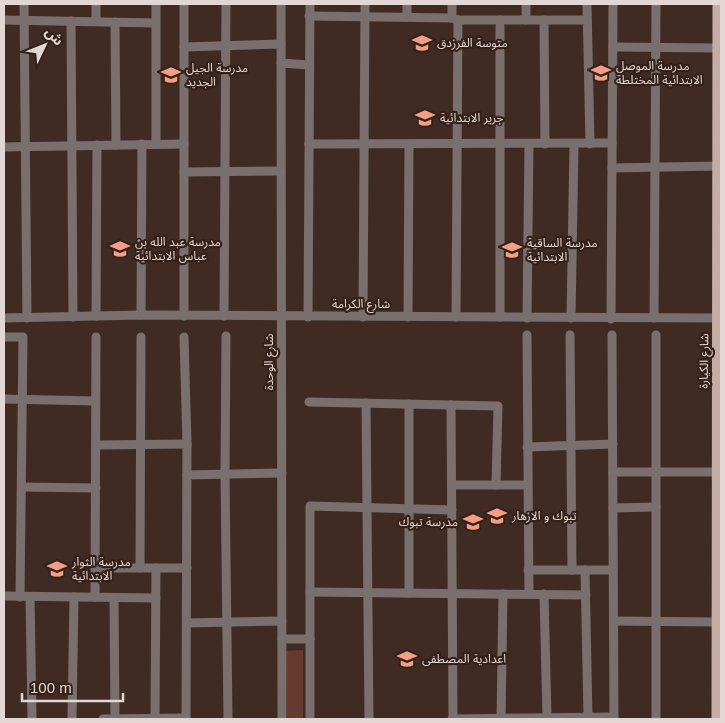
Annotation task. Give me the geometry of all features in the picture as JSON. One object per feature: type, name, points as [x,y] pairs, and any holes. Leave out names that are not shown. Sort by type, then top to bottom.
[{"type":"main road","name":"شارع الكيارة","points":[[717,719],[719,634],[717,622],[717,472],[720,63],[718,4]]},
{"type":"street","points":[[24,4],[27,318]]},
{"type":"street","points":[[96,4],[96,22]]},
{"type":"street","points":[[156,4],[156,144]]},
{"type":"street","points":[[184,4],[184,316]]},
{"type":"street","points":[[224,316],[226,4]]},
{"type":"street","name":"شارع الوحدة","points":[[281,4],[282,719]]},
{"type":"street","points":[[308,317],[310,4]]},
{"type":"street","points":[[363,317],[365,4]]},
{"type":"street","points":[[407,4],[407,17]]},
{"type":"street","points":[[452,4],[455,19],[457,144],[456,317]]},
{"type":"street","points":[[526,4],[526,20]]},
{"type":"street","points":[[587,4],[590,144]]},
{"type":"street","points":[[611,319],[613,4]]},
{"type":"street","points":[[654,318],[656,4]]},
{"type":"street","points":[[310,16],[586,20]]},
{"type":"street","points":[[4,20],[155,23]]},
{"type":"street","points":[[500,20],[500,317]]},
{"type":"street","points":[[544,20],[545,144]]},
{"type":"street","points":[[72,21],[73,317]]},
{"type":"street","points":[[115,22],[116,145]]},
{"type":"street","points":[[184,47],[281,44]]},
{"type":"street","points":[[613,46],[718,48]]},
{"type":"street","points":[[281,63],[309,65]]},
{"type":"street","points":[[141,315],[142,144]]},
{"type":"street","points":[[4,147],[184,144]]},
{"type":"street","points":[[309,144],[612,144]]},
{"type":"street","points":[[408,144],[408,317]]},
{"type":"street","points":[[528,318],[529,144]]},
{"type":"street","points":[[96,316],[97,145]]},
{"type":"street","points":[[571,318],[574,145]]},
{"type":"street","points":[[612,168],[718,166]]},
{"type":"street","points":[[184,172],[281,171]]},
{"type":"street","name":"شارع الكرامة","points":[[4,318],[141,315],[611,319],[718,318]]},
{"type":"street","points":[[526,335],[529,594]]},
{"type":"street","points":[[570,335],[572,570]]},
{"type":"street","points":[[451,405],[453,719],[614,718],[612,335]]},
{"type":"street","points":[[656,335],[656,719]]},
{"type":"street","points":[[226,336],[225,474],[228,719]]},
{"type":"street","points":[[4,337],[23,337],[20,597]]},
{"type":"street","points":[[95,597],[96,337]]},
{"type":"street","points":[[140,568],[141,337]]},
{"type":"street","points":[[103,719],[186,719],[187,444],[184,337]]},
{"type":"street","points":[[4,399],[95,402]]},
{"type":"street","points":[[309,402],[498,406],[496,485]]},
{"type":"street","points":[[366,403],[369,719]]},
{"type":"street","points":[[409,404],[409,593]]},
{"type":"street","points":[[97,445],[187,444]]},
{"type":"street","points":[[527,447],[613,444]]},
{"type":"street","points":[[613,472],[717,472]]},
{"type":"street","points":[[187,475],[282,473]]},
{"type":"street","points":[[452,485],[527,485]]},
{"type":"street","points":[[22,486],[96,488]]},
{"type":"street","points":[[310,719],[310,506],[452,510]]},
{"type":"street","points":[[613,508],[656,507]]},
{"type":"street","points":[[95,568],[187,568]]},
{"type":"street","points":[[155,719],[156,568]]},
{"type":"street","points":[[528,570],[614,570]]},
{"type":"street","points":[[585,570],[588,717]]},
{"type":"street","points":[[310,592],[586,595]]},
{"type":"street","points":[[501,719],[503,594]]},
{"type":"street","points":[[544,594],[547,718]]},
{"type":"street","points":[[4,596],[156,598]]},
{"type":"street","points":[[30,597],[32,719]]},
{"type":"street","points":[[72,719],[74,597]]},
{"type":"street","points":[[114,598],[115,719]]},
{"type":"street","points":[[187,623],[282,621]]},
{"type":"street","points":[[614,621],[717,622]]},
{"type":"street","points":[[282,639],[310,639]]},
{"type":"shaded area","points":[[303,650],[303,719],[287,719],[286,651]]},
{"type":"place","name":"متوسة الفرزدق","points":[[422,43]]},
{"type":"place","name":"مدرسة الموصل الابتدائية المختلطة","points":[[601,73]]},
{"type":"place","name":"مدرسة الجيل الجديد","points":[[171,75]]},
{"type":"place","name":"جرير الابتدائية","points":[[425,118]]},
{"type":"place","name":"مدرسة عبد الله بن عباس الابتدائية","points":[[120,249]]},
{"type":"place","name":"مدرسة الساقية الابتدائية","points":[[512,250]]},
{"type":"place","name":"تبوك و الازهار","points":[[497,516]]},
{"type":"place","name":"مدرسة تبوك","points":[[473,522]]},
{"type":"place","name":"مدرسة الثوار الابتدائية","points":[[57,569]]},
{"type":"place","name":"اعدادية المصطفى","points":[[407,659]]}]
